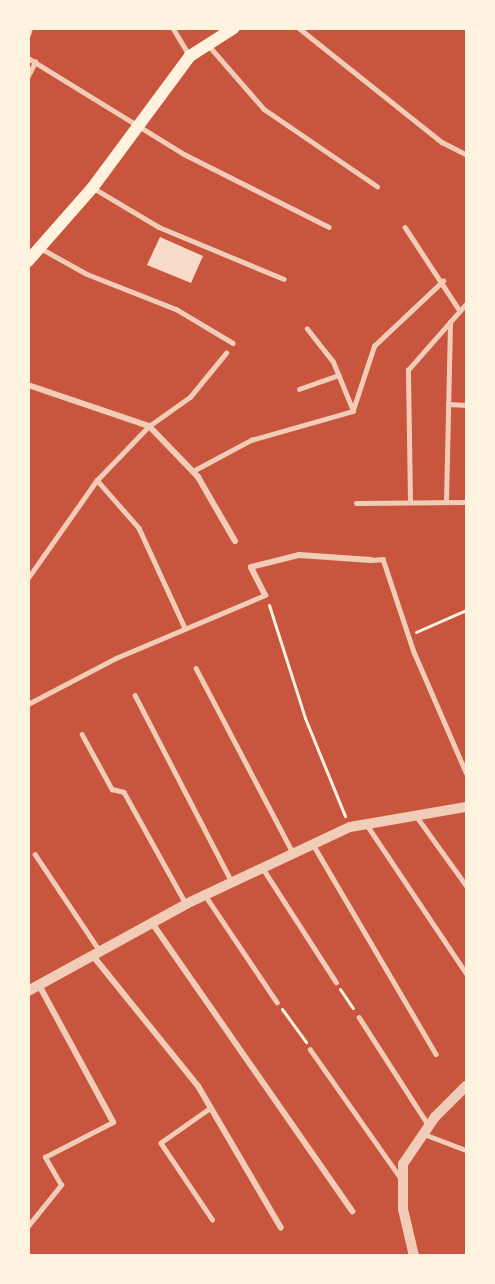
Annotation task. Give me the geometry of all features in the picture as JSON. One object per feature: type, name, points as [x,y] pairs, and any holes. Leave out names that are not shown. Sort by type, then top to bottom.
[{"type":"main road","points":[[28,261],[42,249],[93,187],[190,56],[234,28]]},
{"type":"street","points":[[28,385],[149,426],[193,471],[235,541]]},
{"type":"street","points":[[265,595],[251,567],[299,555],[370,560]]},
{"type":"street","points":[[28,991],[186,904],[350,827],[466,807]]},
{"type":"street","points":[[152,923],[352,1211]]},
{"type":"street","points":[[97,953],[211,1108],[282,1227]]},
{"type":"street","points":[[39,985],[113,1122]]},
{"type":"street","points":[[414,1256],[401,1179],[403,1164],[426,1130],[466,1086]]},
{"type":"lane","points":[[28,35],[30,28]]},
{"type":"lane","points":[[173,28],[190,56]]},
{"type":"lane","points":[[299,28],[442,142],[466,154]]},
{"type":"lane","points":[[208,44],[264,109],[377,186]]},
{"type":"lane","points":[[28,58],[139,125],[329,227]]},
{"type":"lane","points":[[28,76],[35,62]]},
{"type":"lane","points":[[93,187],[159,227],[284,279]]},
{"type":"lane","points":[[405,227],[443,281],[460,311]]},
{"type":"lane","points":[[42,249],[87,274],[176,309],[233,343]]},
{"type":"lane","points":[[353,411],[374,346],[443,281]]},
{"type":"lane","points":[[410,501],[408,370],[466,304]]},
{"type":"lane","points":[[446,501],[450,322]]},
{"type":"lane","points":[[307,329],[339,375],[353,411]]},
{"type":"lane","points":[[28,578],[97,480],[149,426],[190,397],[226,353]]},
{"type":"lane","points":[[299,389],[339,375]]},
{"type":"lane","points":[[448,405],[466,405]]},
{"type":"lane","points":[[193,471],[251,440],[353,411]]},
{"type":"lane","points":[[97,480],[140,528],[185,628]]},
{"type":"lane","points":[[356,504],[410,501],[466,502]]},
{"type":"lane","points":[[370,560],[384,559],[409,636],[466,772]]},
{"type":"lane","points":[[28,704],[185,628],[265,595]]},
{"type":"lane","points":[[196,668],[292,853]]},
{"type":"lane","points":[[135,695],[232,882]]},
{"type":"lane","points":[[82,734],[112,789],[124,792],[186,904]]},
{"type":"lane","points":[[415,815],[466,885]]},
{"type":"lane","points":[[365,823],[466,973]]},
{"type":"lane","points":[[313,843],[436,1054]]},
{"type":"lane","points":[[35,854],[97,953]]},
{"type":"lane","points":[[262,867],[336,982]]},
{"type":"lane","points":[[205,895],[277,1002]]},
{"type":"lane","points":[[359,1017],[426,1130],[466,1150]]},
{"type":"lane","points":[[310,1049],[401,1179]]},
{"type":"lane","points":[[211,1108],[161,1143],[212,1219]]},
{"type":"lane","points":[[28,1226],[62,1185],[45,1157],[113,1122]]},
{"type":"path","points":[[265,595],[305,718],[350,827]]},
{"type":"path","points":[[409,636],[466,610]]},
{"type":"path","points":[[336,982],[359,1017]]},
{"type":"path","points":[[277,1002],[310,1049]]},
{"type":"building","points":[[160,237],[203,256],[191,283],[147,265]]}]
